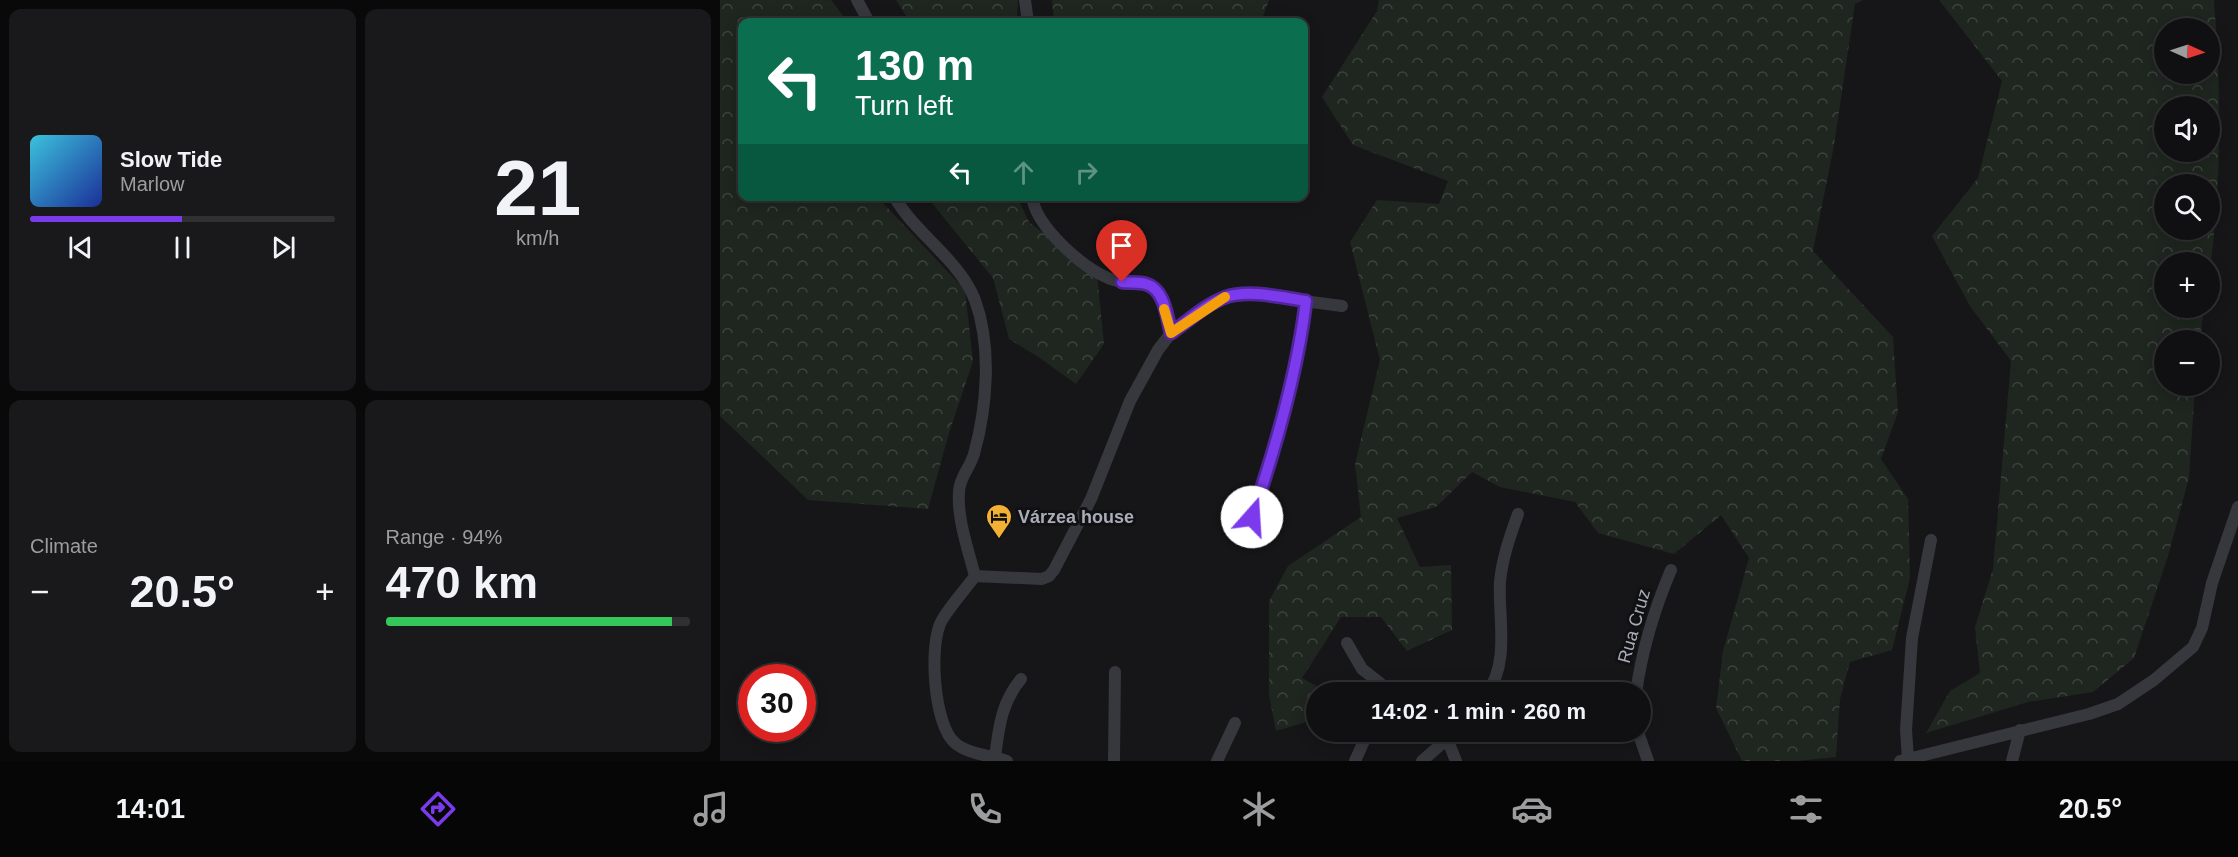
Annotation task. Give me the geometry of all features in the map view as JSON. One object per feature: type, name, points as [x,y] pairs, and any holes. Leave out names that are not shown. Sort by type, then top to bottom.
[{"type":"street","points":[[857,0],[867,18]]},
{"type":"street","points":[[1025,0],[1027,18]]},
{"type":"street","points":[[897,201],[906,215],[963,278],[975,299],[981,321],[985,353],[985,392],[973,457],[962,476],[959,494],[963,532],[975,576]]},
{"type":"street","points":[[1033,201],[1036,213],[1044,224],[1088,267],[1108,279],[1148,284],[1154,289],[1160,295],[1171,333]]},
{"type":"street","points":[[975,576],[1042,579],[1054,570],[1091,499],[1130,401],[1158,350],[1171,333],[1210,305],[1236,294],[1342,306]]},
{"type":"street","points":[[1245,537],[1273,456],[1302,338],[1306,301]]},
{"type":"street","points":[[1931,540],[1912,638],[1904,760],[2089,714],[2118,704],[2154,680],[2193,648],[2202,628],[2212,583],[2238,507]]},
{"type":"street","points":[[1491,682],[1498,665],[1500,648],[1500,582],[1504,559],[1518,514]]},
{"type":"street","name":"Rua Cruz","points":[[1638,682],[1656,604],[1671,570]]},
{"type":"street","points":[[975,576],[941,621],[937,636],[935,655],[939,705],[949,737],[957,745],[969,751],[1001,759],[1004,705],[1010,692],[1021,679]]},
{"type":"street","points":[[1347,643],[1362,669],[1379,682]]},
{"type":"street","points":[[1114,761],[1115,672]]},
{"type":"street","points":[[1217,761],[1234,723]]},
{"type":"street","points":[[2012,761],[2020,730]]},
{"type":"street","points":[[1354,761],[1363,742]]},
{"type":"street","points":[[1422,761],[1445,742]]},
{"type":"street","points":[[1453,742],[1456,761]]},
{"type":"street","points":[[1641,742],[1648,761]]},
{"type":"green space","points":[[720,0],[831,0],[845,18],[738,18],[738,201],[882,201],[965,290],[973,361],[949,433],[928,509],[808,500],[720,416]]},
{"type":"green space","points":[[896,0],[1018,0],[1017,18],[907,18]]},
{"type":"green space","points":[[1052,0],[1269,0],[1262,18],[1054,18]]},
{"type":"green space","points":[[1379,0],[1863,0],[1855,4],[1834,145],[1813,251],[1893,337],[1898,412],[1881,459],[1908,499],[1910,578],[1892,650],[1850,662],[1840,699],[1836,757],[1796,761],[1742,761],[1716,708],[1723,651],[1749,558],[1721,515],[1674,554],[1598,533],[1575,502],[1500,487],[1472,472],[1436,507],[1397,518],[1420,567],[1451,565],[1452,630],[1407,651],[1381,617],[1341,617],[1302,678],[1309,682],[1306,682],[1306,722],[1276,731],[1269,695],[1269,601],[1288,566],[1361,517],[1355,464],[1380,360],[1350,242],[1377,200],[1439,204],[1448,181],[1353,145],[1322,97],[1377,11]]},
{"type":"green space","points":[[1939,0],[2214,0],[2215,18],[2154,18],[2154,84],[2218,84],[2218,96],[2154,96],[2154,162],[2218,162],[2218,174],[2154,174],[2154,240],[2214,240],[2212,252],[2154,252],[2154,318],[2203,318],[2201,330],[2154,330],[2154,396],[2194,396],[2189,478],[2168,556],[2134,658],[2093,692],[2028,702],[1926,733],[1950,691],[1980,673],[1975,627],[1993,569],[2011,361],[1970,306],[1932,236],[1978,178],[2002,81]]},
{"type":"green space","points":[[930,201],[1019,201],[1029,222],[1097,275],[1104,344],[1076,384],[1009,339],[993,278]]},
{"type":"slow traffic","points":[[1164,309],[1171,333],[1225,297]]},
{"type":"place","name":"Várzea house","points":[[999,540]]},
{"type":"route","points":[[1122,282],[1148,284],[1160,295],[1171,333],[1210,305],[1236,294],[1306,301],[1302,338],[1273,456],[1252,517]]}]
